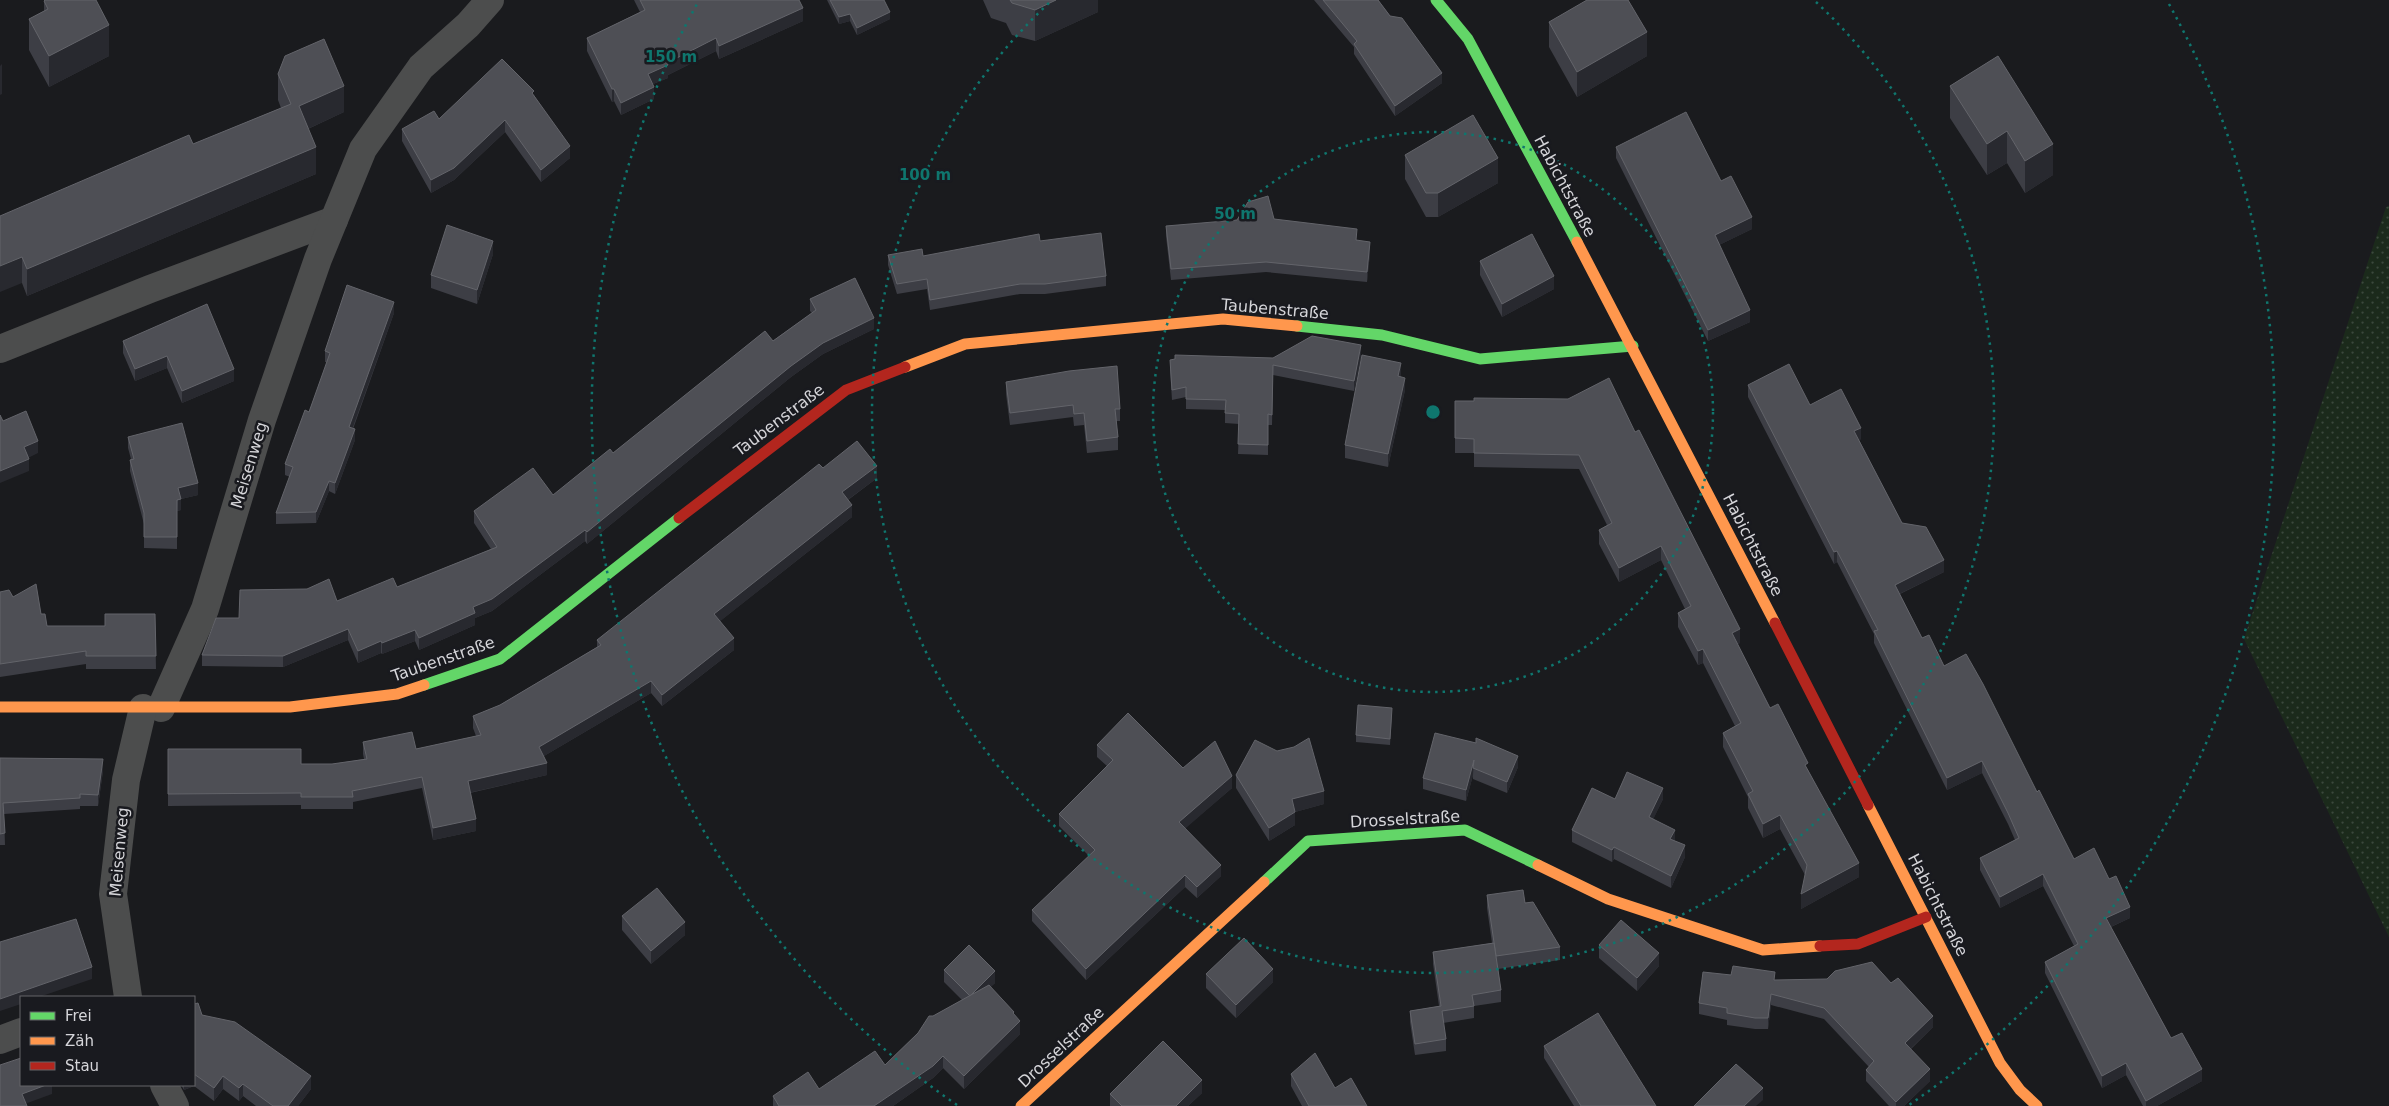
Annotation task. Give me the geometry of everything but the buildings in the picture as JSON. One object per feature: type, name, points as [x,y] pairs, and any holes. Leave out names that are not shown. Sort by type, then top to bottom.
[{"type":"street","name":"Meisenweg","points":[[126,996],[114,894],[126,780],[152,708],[205,609],[262,420],[334,220],[363,149],[421,67],[468,24],[490,0]]},
{"type":"street","name":"Habichtstraße","points":[[1436,0],[1468,39],[1633,346],[2000,1062],[2020,1090],[2037,1106]]},
{"type":"street","points":[[0,349],[150,289],[334,220]]},
{"type":"street","name":"Taubenstraße","points":[[0,707],[290,707],[397,694],[500,659],[743,468],[846,390],[965,344],[1223,319],[1382,335],[1480,359],[1633,346]]},
{"type":"street","name":"Drosselstraße","points":[[1021,1106],[1308,841],[1465,830],[1608,900],[1763,950],[1858,944],[1926,916]]},
{"type":"street","points":[[0,1040],[20,1032]]},
{"type":"street","points":[[165,1086],[175,1106]]},
{"type":"green space","points":[[2389,206],[2389,937],[2244,639],[2386,207]]},
{"type":"traffic: fast","points":[[1436,0],[1468,39],[1577,242]]},
{"type":"traffic: fast","points":[[1297,326],[1382,335],[1480,359],[1633,346]]},
{"type":"traffic: fast","points":[[424,685],[500,659],[679,518]]},
{"type":"traffic: fast","points":[[1264,882],[1308,841],[1465,830],[1538,865]]},
{"type":"traffic: slow","points":[[1577,242],[1775,623]]},
{"type":"traffic: slow","points":[[905,367],[965,344],[1223,319],[1297,326]]},
{"type":"traffic: slow","points":[[0,707],[290,707],[397,694],[424,685]]},
{"type":"traffic: slow","points":[[1868,805],[2000,1063],[2020,1090],[2037,1106]]},
{"type":"traffic: slow","points":[[1538,865],[1608,899],[1763,950],[1820,946]]},
{"type":"traffic: slow","points":[[1021,1106],[1264,882]]},
{"type":"traffic: jam","points":[[679,518],[846,390],[905,367]]},
{"type":"traffic: jam","points":[[1775,623],[1868,805]]},
{"type":"traffic: jam","points":[[1820,946],[1858,944],[1926,917]]}]
